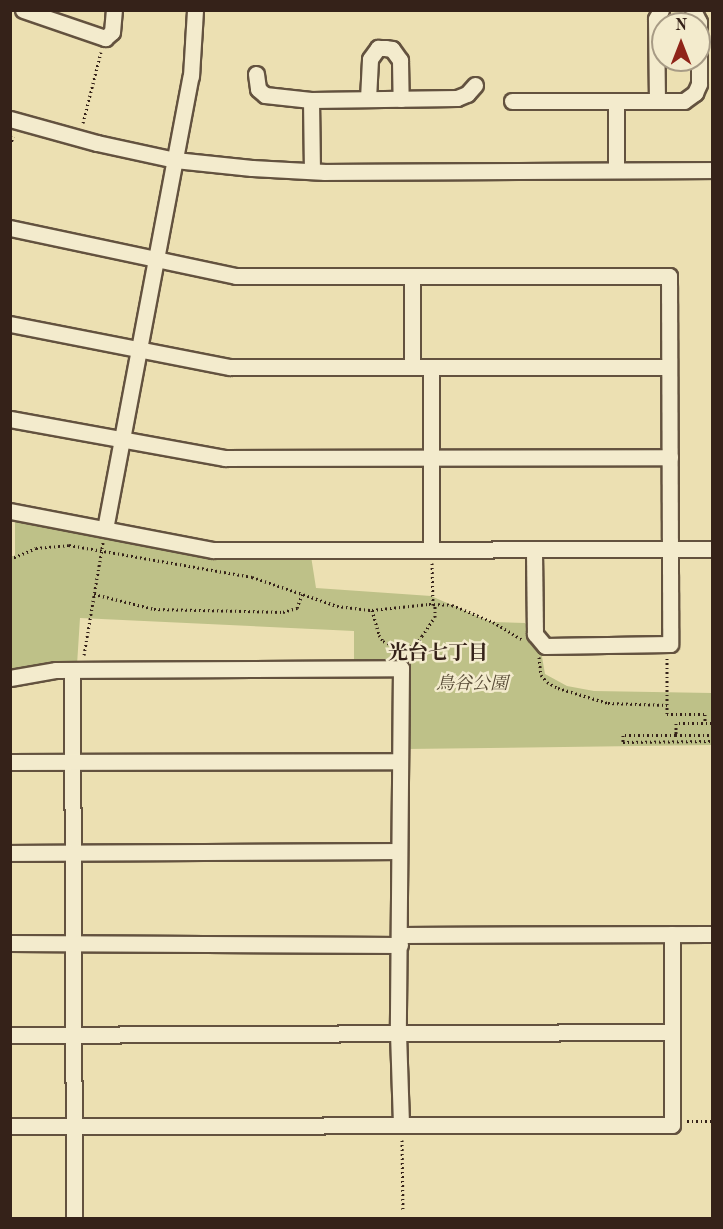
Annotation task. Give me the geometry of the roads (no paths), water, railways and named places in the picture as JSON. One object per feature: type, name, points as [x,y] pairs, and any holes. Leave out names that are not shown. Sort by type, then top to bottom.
[{"type":"street","points":[[23,10],[105,38],[112,32],[114,10]]},
{"type":"street","points":[[105,530],[154,260],[176,160],[191,76],[195,10]]},
{"type":"street","points":[[657,101],[656,19],[661,10]]},
{"type":"street","points":[[512,101],[684,101],[690,99],[698,87],[699,22],[693,10]]},
{"type":"street","points":[[368,99],[370,58],[378,48],[392,49],[400,60],[401,99]]},
{"type":"street","points":[[256,74],[258,89],[265,95],[311,100],[457,98],[466,94],[475,85]]},
{"type":"street","points":[[311,100],[312,171]]},
{"type":"street","points":[[616,101],[616,171]]},
{"type":"street","points":[[10,119],[97,143],[176,160],[312,171],[712,170]]},
{"type":"street","points":[[10,228],[236,276],[669,276],[670,644],[545,646],[535,634],[534,549]]},
{"type":"street","points":[[412,277],[412,367]]},
{"type":"street","points":[[10,324],[138,351],[230,367],[669,367]]},
{"type":"street","points":[[430,368],[431,550]]},
{"type":"street","points":[[10,419],[225,458],[670,457]]},
{"type":"street","points":[[10,511],[213,550],[712,549]]},
{"type":"street","points":[[10,678],[56,670],[401,668],[398,851],[400,940],[398,1033],[401,1123]]},
{"type":"street","points":[[74,1218],[74,761],[77,670]]},
{"type":"street","points":[[10,762],[400,761]]},
{"type":"street","points":[[10,853],[398,851]]},
{"type":"street","points":[[10,1126],[401,1123],[672,1125],[672,934]]},
{"type":"street","points":[[10,943],[400,940],[712,934]]},
{"type":"street","points":[[10,1035],[672,1032]]},
{"type":"district","name":"光台七丁目","points":[[438,654]]},
{"type":"park label","name":"鳥谷公園","points":[[472,684]]}]
